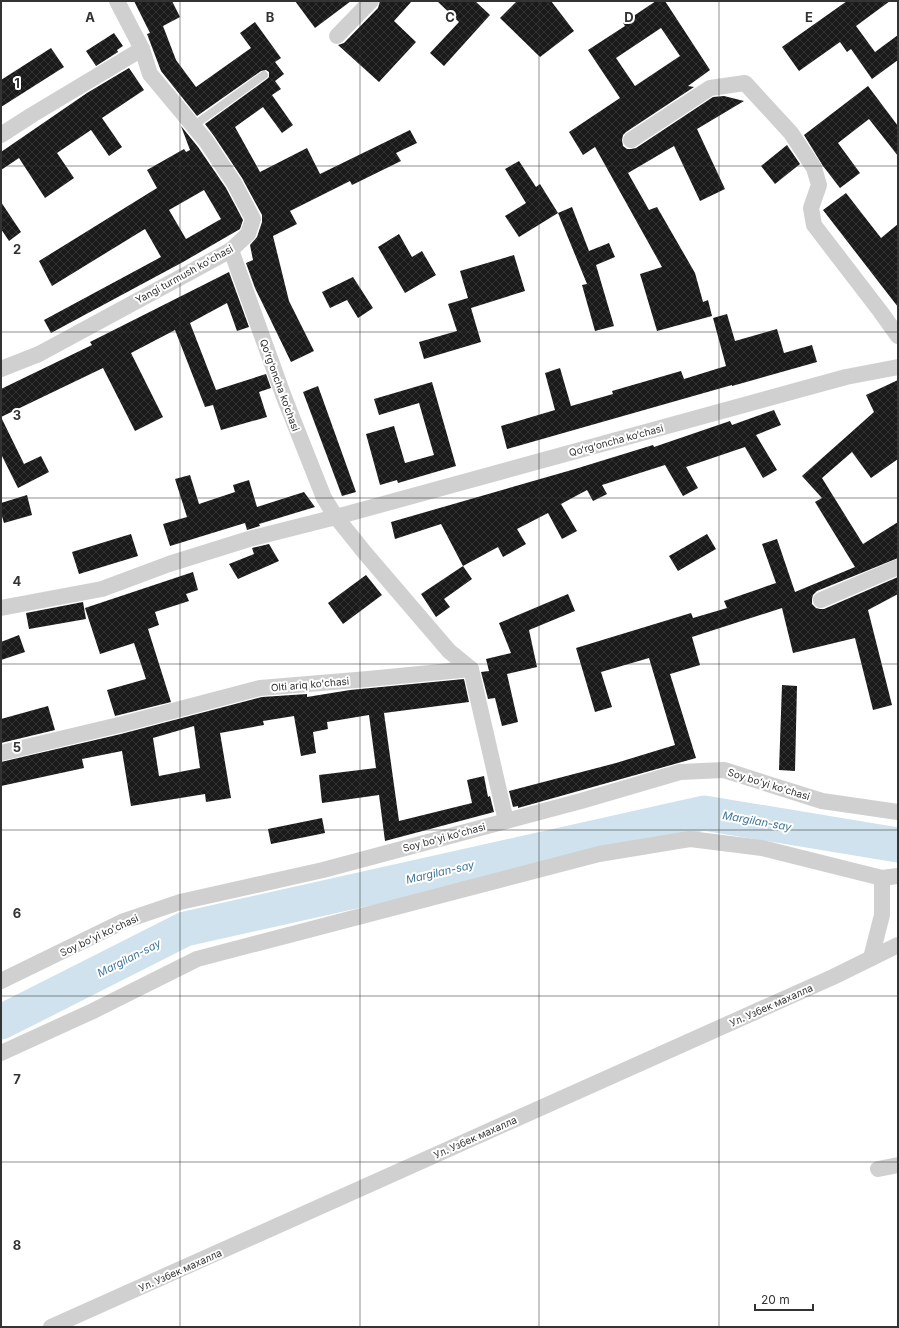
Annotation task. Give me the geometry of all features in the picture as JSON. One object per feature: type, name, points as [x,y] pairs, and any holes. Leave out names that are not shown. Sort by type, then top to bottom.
[{"type":"street","name":"Yangi turmush ko'chasi","points":[[1,369],[40,354],[231,250],[248,234],[253,219],[234,183],[206,141],[150,74],[142,49],[117,1]]},
{"type":"street","points":[[336,36],[371,1]]},
{"type":"street","points":[[1,135],[38,110],[142,49]]},
{"type":"street","points":[[631,140],[710,88],[745,83],[791,133],[814,168],[819,185],[811,208],[814,225],[898,336]]},
{"type":"street","name":"Qo‘rg‘oncha ko‘chasi","points":[[231,250],[284,397],[324,498],[336,517],[365,553],[450,651],[471,669]]},
{"type":"street","name":"Qo‘rg‘oncha ko‘chasi","points":[[336,517],[846,377],[898,367]]},
{"type":"street","points":[[1,608],[102,589],[169,564],[242,541],[336,517]]},
{"type":"street","points":[[821,600],[898,566]]},
{"type":"street","points":[[471,669],[506,821]]},
{"type":"street","name":"Olti ariq ko'chasi","points":[[1,753],[123,724],[260,688],[471,669]]},
{"type":"street","name":"Soy boʻyi koʻchasi","points":[[1,981],[124,921],[180,902],[323,870],[680,772],[724,770],[822,801],[898,812]]},
{"type":"street","points":[[1,1052],[93,1011],[197,959],[599,854],[690,839],[762,848],[890,877],[871,958]]},
{"type":"street","name":"Ул. Узбек махалла","points":[[51,1327],[833,977],[898,945]]},
{"type":"street","points":[[878,1169],[898,1165]]},
{"type":"lane","points":[[193,126],[264,75]]},
{"type":"building","points":[[134,1],[172,1],[180,17],[163,26],[176,60],[196,87],[251,48],[240,33],[255,22],[281,58],[275,62],[284,74],[275,81],[281,89],[272,95],[293,125],[282,133],[263,107],[235,127],[260,172],[307,148],[320,174],[410,130],[417,143],[396,153],[401,161],[352,185],[350,181],[290,211],[297,224],[273,236],[289,301],[314,351],[291,362],[255,288],[246,263],[253,260],[250,245],[257,237],[262,222],[262,215],[242,178],[205,124],[267,79],[269,77],[269,72],[266,70],[261,71],[197,116],[161,71],[147,34],[150,33]]},
{"type":"building","points":[[295,1],[351,1],[315,28]]},
{"type":"building","points":[[380,1],[412,1],[394,21],[416,42],[379,82],[338,45],[344,43],[378,8]]},
{"type":"building","points":[[437,1],[475,1],[490,15],[444,66],[430,53],[459,22]]},
{"type":"building","points":[[517,1],[551,1],[574,31],[540,57],[500,18]]},
{"type":"building","points":[[656,1],[665,1],[710,70],[688,86],[694,87],[626,132],[623,135],[622,140],[623,146],[627,149],[636,148],[713,97],[724,96],[744,101],[697,129],[725,189],[700,201],[674,146],[628,173],[649,210],[657,207],[695,273],[703,302],[708,300],[712,316],[657,331],[640,274],[662,267],[595,147],[583,155],[569,132],[620,98],[588,50],[625,26],[623,23]],"holes":[[[661,28],[680,56],[635,86],[616,58]]]},
{"type":"building","points":[[847,1],[890,1],[856,26],[875,52],[898,35],[898,60],[872,79],[851,49],[847,52],[840,42],[799,71],[782,47]]},
{"type":"building","points":[[114,33],[123,46],[117,50],[118,52],[96,66],[86,51]]},
{"type":"building","points":[[51,48],[64,67],[1,107],[1,80]]},
{"type":"building","points":[[129,68],[144,90],[102,118],[122,147],[109,156],[91,130],[57,153],[74,178],[45,198],[19,158],[1,170],[1,152],[87,93]]},
{"type":"building","points":[[868,86],[898,126],[898,156],[869,119],[838,143],[860,173],[840,188],[823,166],[804,135]]},
{"type":"building","points":[[181,126],[198,147],[226,188],[243,220],[240,229],[183,262],[51,333],[44,320],[161,257],[145,229],[52,286],[39,261],[157,188],[147,170],[184,149],[186,152],[190,150]],"holes":[[[204,190],[221,219],[186,239],[169,210]]]},
{"type":"building","points":[[787,145],[800,164],[775,184],[761,166]]},
{"type":"building","points":[[519,161],[536,187],[540,184],[558,213],[519,237],[505,216],[526,203],[505,169]]},
{"type":"building","points":[[846,193],[881,238],[898,224],[898,307],[823,210]]},
{"type":"building","points":[[1,202],[21,232],[9,241],[1,229]]},
{"type":"building","points":[[572,207],[589,251],[609,243],[615,257],[596,265],[614,326],[595,331],[582,285],[587,284],[558,213]]},
{"type":"building","points":[[399,234],[412,257],[422,251],[436,275],[405,293],[378,247]]},
{"type":"building","points":[[514,255],[525,291],[471,308],[481,342],[424,359],[419,342],[457,331],[448,304],[468,298],[460,271]]},
{"type":"building","points":[[229,272],[249,327],[237,331],[227,303],[190,323],[216,390],[266,374],[271,388],[259,392],[267,417],[221,430],[213,405],[205,407],[175,330],[131,353],[163,417],[135,431],[103,368],[1,417],[1,389],[92,345],[90,342]]},
{"type":"building","points":[[353,277],[373,308],[358,318],[347,300],[330,308],[322,292]]},
{"type":"building","points":[[727,314],[735,341],[777,329],[784,353],[812,345],[817,362],[507,449],[501,426],[555,410],[545,373],[560,368],[571,406],[613,394],[612,391],[681,371],[684,379],[726,366],[713,318]]},
{"type":"building","points":[[898,380],[898,459],[871,478],[852,452],[822,478],[863,544],[898,522],[898,558],[817,591],[813,595],[812,599],[812,604],[816,608],[824,609],[898,577],[898,594],[868,610],[892,705],[873,710],[855,638],[793,653],[782,608],[692,637],[700,665],[670,674],[696,758],[518,808],[518,806],[513,807],[509,791],[616,763],[675,745],[649,658],[601,672],[612,707],[595,712],[576,648],[691,613],[693,618],[727,608],[724,601],[776,583],[762,544],[777,539],[795,592],[855,567],[815,502],[822,498],[802,476],[874,412],[866,395]]},
{"type":"building","points":[[432,382],[456,466],[398,483],[397,480],[380,485],[366,434],[394,426],[405,463],[434,455],[419,403],[379,415],[374,399]]},
{"type":"building","points":[[318,386],[356,492],[342,496],[303,392]]},
{"type":"building","points":[[774,410],[781,425],[756,435],[777,470],[763,478],[745,447],[686,467],[698,488],[683,496],[665,465],[602,485],[607,494],[593,501],[587,490],[561,504],[577,531],[562,539],[548,513],[517,529],[526,544],[503,557],[498,547],[463,566],[441,524],[395,539],[391,522],[653,445],[654,447],[730,421],[732,425]]},
{"type":"building","points":[[1,417],[24,464],[41,456],[49,472],[18,488],[1,454]]},
{"type":"building","points":[[190,475],[199,504],[235,492],[233,485],[249,480],[257,507],[304,492],[315,507],[259,524],[260,526],[247,530],[245,523],[170,546],[163,524],[187,517],[175,479]]},
{"type":"building","points":[[27,495],[32,515],[4,523],[1,513],[1,503]]},
{"type":"building","points":[[131,534],[138,556],[79,574],[72,552]]},
{"type":"building","points":[[707,534],[716,549],[678,571],[669,556]]},
{"type":"building","points":[[269,544],[279,561],[238,579],[229,564],[254,554],[252,548]]},
{"type":"building","points":[[463,566],[472,579],[444,599],[450,607],[436,617],[421,594]]},
{"type":"building","points":[[193,572],[198,590],[186,594],[189,601],[155,612],[159,625],[148,629],[171,702],[115,716],[107,690],[146,679],[134,643],[100,654],[85,608]]},
{"type":"building","points":[[366,575],[382,595],[343,624],[328,603]]},
{"type":"building","points":[[568,594],[575,611],[529,630],[537,667],[507,674],[518,722],[502,726],[495,698],[488,699],[481,672],[489,671],[486,659],[511,653],[499,623]]},
{"type":"building","points":[[83,602],[86,619],[29,629],[26,613]]},
{"type":"building","points":[[19,635],[25,652],[1,660],[1,642]]},
{"type":"building","points":[[464,679],[469,702],[384,713],[399,821],[472,803],[467,780],[484,776],[488,797],[490,796],[494,812],[385,841],[379,795],[322,803],[319,775],[376,768],[369,715],[327,722],[328,729],[313,732],[316,753],[301,756],[294,716],[263,721],[264,725],[220,733],[231,798],[206,802],[205,794],[131,806],[122,751],[82,759],[84,768],[1,786],[1,762],[121,734],[262,697],[307,694],[307,697],[350,690]],"holes":[[[194,726],[200,768],[159,776],[153,738]]]},
{"type":"building","points":[[782,685],[797,686],[795,771],[779,770]]},
{"type":"building","points":[[48,706],[55,730],[1,743],[1,719]]},
{"type":"building","points":[[322,818],[325,833],[271,844],[268,829]]},
{"type":"waterway","name":"Margilan-say","points":[[1,1022],[185,929],[704,813],[898,845]]}]
